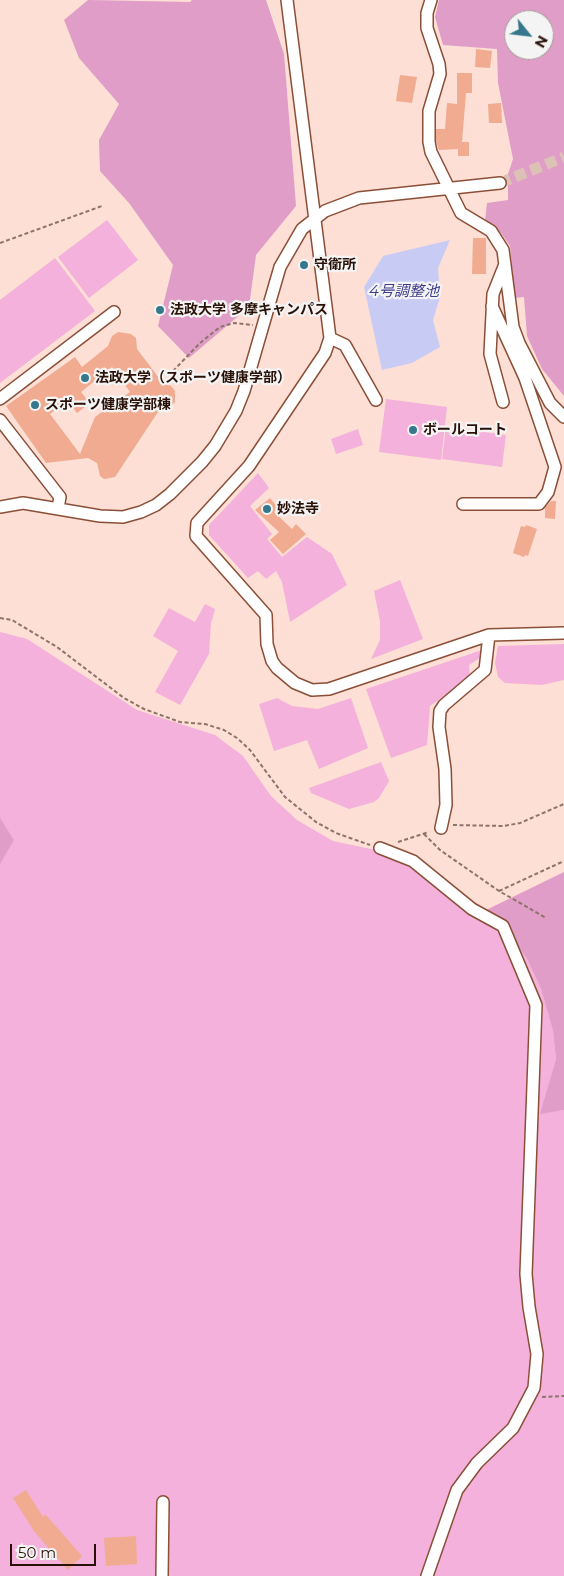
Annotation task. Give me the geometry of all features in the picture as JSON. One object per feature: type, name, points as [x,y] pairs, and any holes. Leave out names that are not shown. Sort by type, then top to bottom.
[{"type":"street","points":[[287,0],[330,338],[325,353],[249,466],[197,523],[196,536],[263,610],[268,622],[267,644],[272,661],[284,675],[302,687],[312,690],[329,689],[489,635],[564,633]]},
{"type":"street","points":[[431,0],[427,13],[427,28],[440,74],[429,111],[428,142],[461,213],[481,224],[494,235],[503,250],[513,327],[525,357],[554,467],[548,492],[539,504],[463,504]]},
{"type":"street","points":[[0,507],[23,503],[110,517],[123,517],[141,512],[170,494],[202,462],[227,428],[244,391],[285,255],[302,230],[316,217],[337,204],[359,198],[500,182]]},
{"type":"street","points":[[503,402],[490,354],[493,294],[505,264]]},
{"type":"street","points":[[492,306],[530,376],[564,418]]},
{"type":"street","points":[[0,399],[114,312]]},
{"type":"street","points":[[330,338],[345,345],[376,400]]},
{"type":"street","points":[[0,420],[60,497],[58,508]]},
{"type":"street","points":[[441,828],[446,805],[445,769],[439,727],[440,711],[444,705],[485,670],[489,635]]},
{"type":"street","points":[[380,848],[413,861],[472,909],[503,926],[536,1005],[526,1274],[529,1307],[537,1354],[534,1388],[512,1428],[477,1463],[457,1490],[427,1576]]},
{"type":"street","points":[[162,1576],[163,1502]]},
{"type":"path","points":[[0,243],[102,206]]},
{"type":"path","points":[[173,371],[200,343],[220,327],[234,323],[255,325]]},
{"type":"path","points":[[0,618],[12,620],[57,648],[124,698],[144,709],[180,722],[205,724],[224,730],[237,738],[250,750],[285,797],[316,822],[358,842],[380,848],[456,825],[504,826],[520,823],[564,804]]},
{"type":"path","points":[[424,834],[440,850],[499,891],[546,918]]},
{"type":"path","points":[[499,891],[564,861]]},
{"type":"path","points":[[530,1398],[564,1396]]},
{"type":"shaded area","points":[[88,0],[190,2],[192,0],[266,0],[284,54],[296,206],[256,255],[249,307],[189,358],[158,326],[173,265],[129,203],[100,171],[99,140],[119,104],[79,58],[64,20]]},
{"type":"shaded area","points":[[439,0],[564,0],[564,396],[542,369],[527,336],[524,297],[515,298],[510,246],[501,233],[485,221],[487,203],[508,200],[508,174],[513,159],[498,83],[497,49],[443,45],[435,17]]},
{"type":"shaded area","points":[[107,220],[138,260],[89,298],[58,257]]},
{"type":"shaded area","points":[[55,258],[95,311],[0,383],[0,300]]},
{"type":"shaded area","name":"ボールコート","points":[[386,399],[447,407],[441,460],[379,452]]},
{"type":"shaded area","points":[[446,427],[506,435],[502,467],[442,459]]},
{"type":"shaded area","points":[[358,429],[363,445],[336,454],[331,439]]},
{"type":"shaded area","points":[[258,473],[269,488],[250,506],[272,534],[267,539],[282,557],[307,537],[332,554],[347,585],[290,622],[282,582],[276,571],[266,579],[258,571],[248,578],[209,535],[209,525]]},
{"type":"shaded area","points":[[400,580],[423,639],[371,659],[380,640],[380,621],[374,591]]},
{"type":"shaded area","points":[[205,604],[215,609],[211,623],[209,654],[180,705],[155,692],[178,651],[153,636],[169,608],[195,622]]},
{"type":"shaded area","points":[[0,632],[27,639],[137,710],[215,735],[243,756],[271,796],[297,820],[333,841],[385,852],[413,861],[452,885],[486,910],[503,926],[527,959],[541,989],[553,1031],[556,1059],[541,1113],[564,1110],[564,1576],[0,1576]]},
{"type":"shaded area","points":[[564,644],[564,680],[542,685],[505,683],[498,677],[495,663],[498,646]]},
{"type":"shaded area","points":[[482,650],[484,655],[469,665],[470,678],[430,706],[427,745],[391,758],[366,689]]},
{"type":"shaded area","points":[[277,698],[292,706],[318,709],[351,698],[368,748],[319,769],[307,740],[274,751],[259,704]]},
{"type":"shaded area","points":[[381,762],[389,781],[379,798],[374,802],[349,809],[311,793],[309,788]]},
{"type":"shaded area","points":[[0,818],[14,840],[0,864]]},
{"type":"shaded area","points":[[564,872],[564,1110],[540,1114],[556,1059],[553,1031],[541,989],[527,959],[503,926],[486,910]]},
{"type":"water","name":"4号調整池","points":[[450,240],[438,268],[440,297],[433,320],[440,347],[412,363],[382,370],[364,287],[383,256]]},
{"type":"building","points":[[476,49],[492,51],[490,68],[475,67]]},
{"type":"building","points":[[457,73],[472,73],[472,93],[466,93],[462,142],[469,142],[469,156],[458,156],[458,149],[439,150],[436,141],[436,129],[445,129],[447,103],[457,104]]},
{"type":"building","points":[[400,75],[417,77],[412,103],[396,101]]},
{"type":"building","points":[[501,103],[502,123],[489,123],[488,104]]},
{"type":"building","points":[[473,238],[486,238],[486,274],[472,274]]},
{"type":"building","name":"スポーツ健康学部棟","points":[[118,332],[131,334],[136,338],[137,349],[162,382],[171,386],[175,391],[175,402],[166,411],[158,412],[115,477],[104,479],[100,476],[97,463],[88,458],[46,463],[6,406],[75,357],[82,367],[108,346],[112,336]],"holes":[[[112,367],[130,392],[95,417],[80,454],[50,414],[68,401],[77,413],[90,403],[81,392]]]},
{"type":"building","points":[[270,498],[278,508],[274,512],[292,529],[296,524],[306,534],[283,554],[270,540],[279,532],[255,510]]},
{"type":"building","points":[[551,501],[556,501],[555,519],[545,518],[545,508]]},
{"type":"building","points":[[526,525],[537,529],[528,556],[525,555],[524,557],[513,553],[521,526],[525,527]]},
{"type":"building","points":[[26,1490],[43,1517],[45,1514],[82,1556],[68,1570],[34,1531],[13,1498]]},
{"type":"building","points":[[136,1536],[137,1564],[106,1566],[104,1538]]},
{"type":"tunnel","points":[[500,183],[564,157]]},
{"type":"place","name":"守衛所","points":[[304,265]]},
{"type":"place","name":"法政大学 多摩キャンパス","points":[[160,310]]},
{"type":"place","name":"法政大学（スポーツ健康学部）","points":[[85,378]]},
{"type":"place","name":"スポーツ健康学部棟","points":[[35,405]]},
{"type":"place","name":"ボールコート","points":[[413,430]]},
{"type":"place","name":"妙法寺","points":[[267,509]]}]
